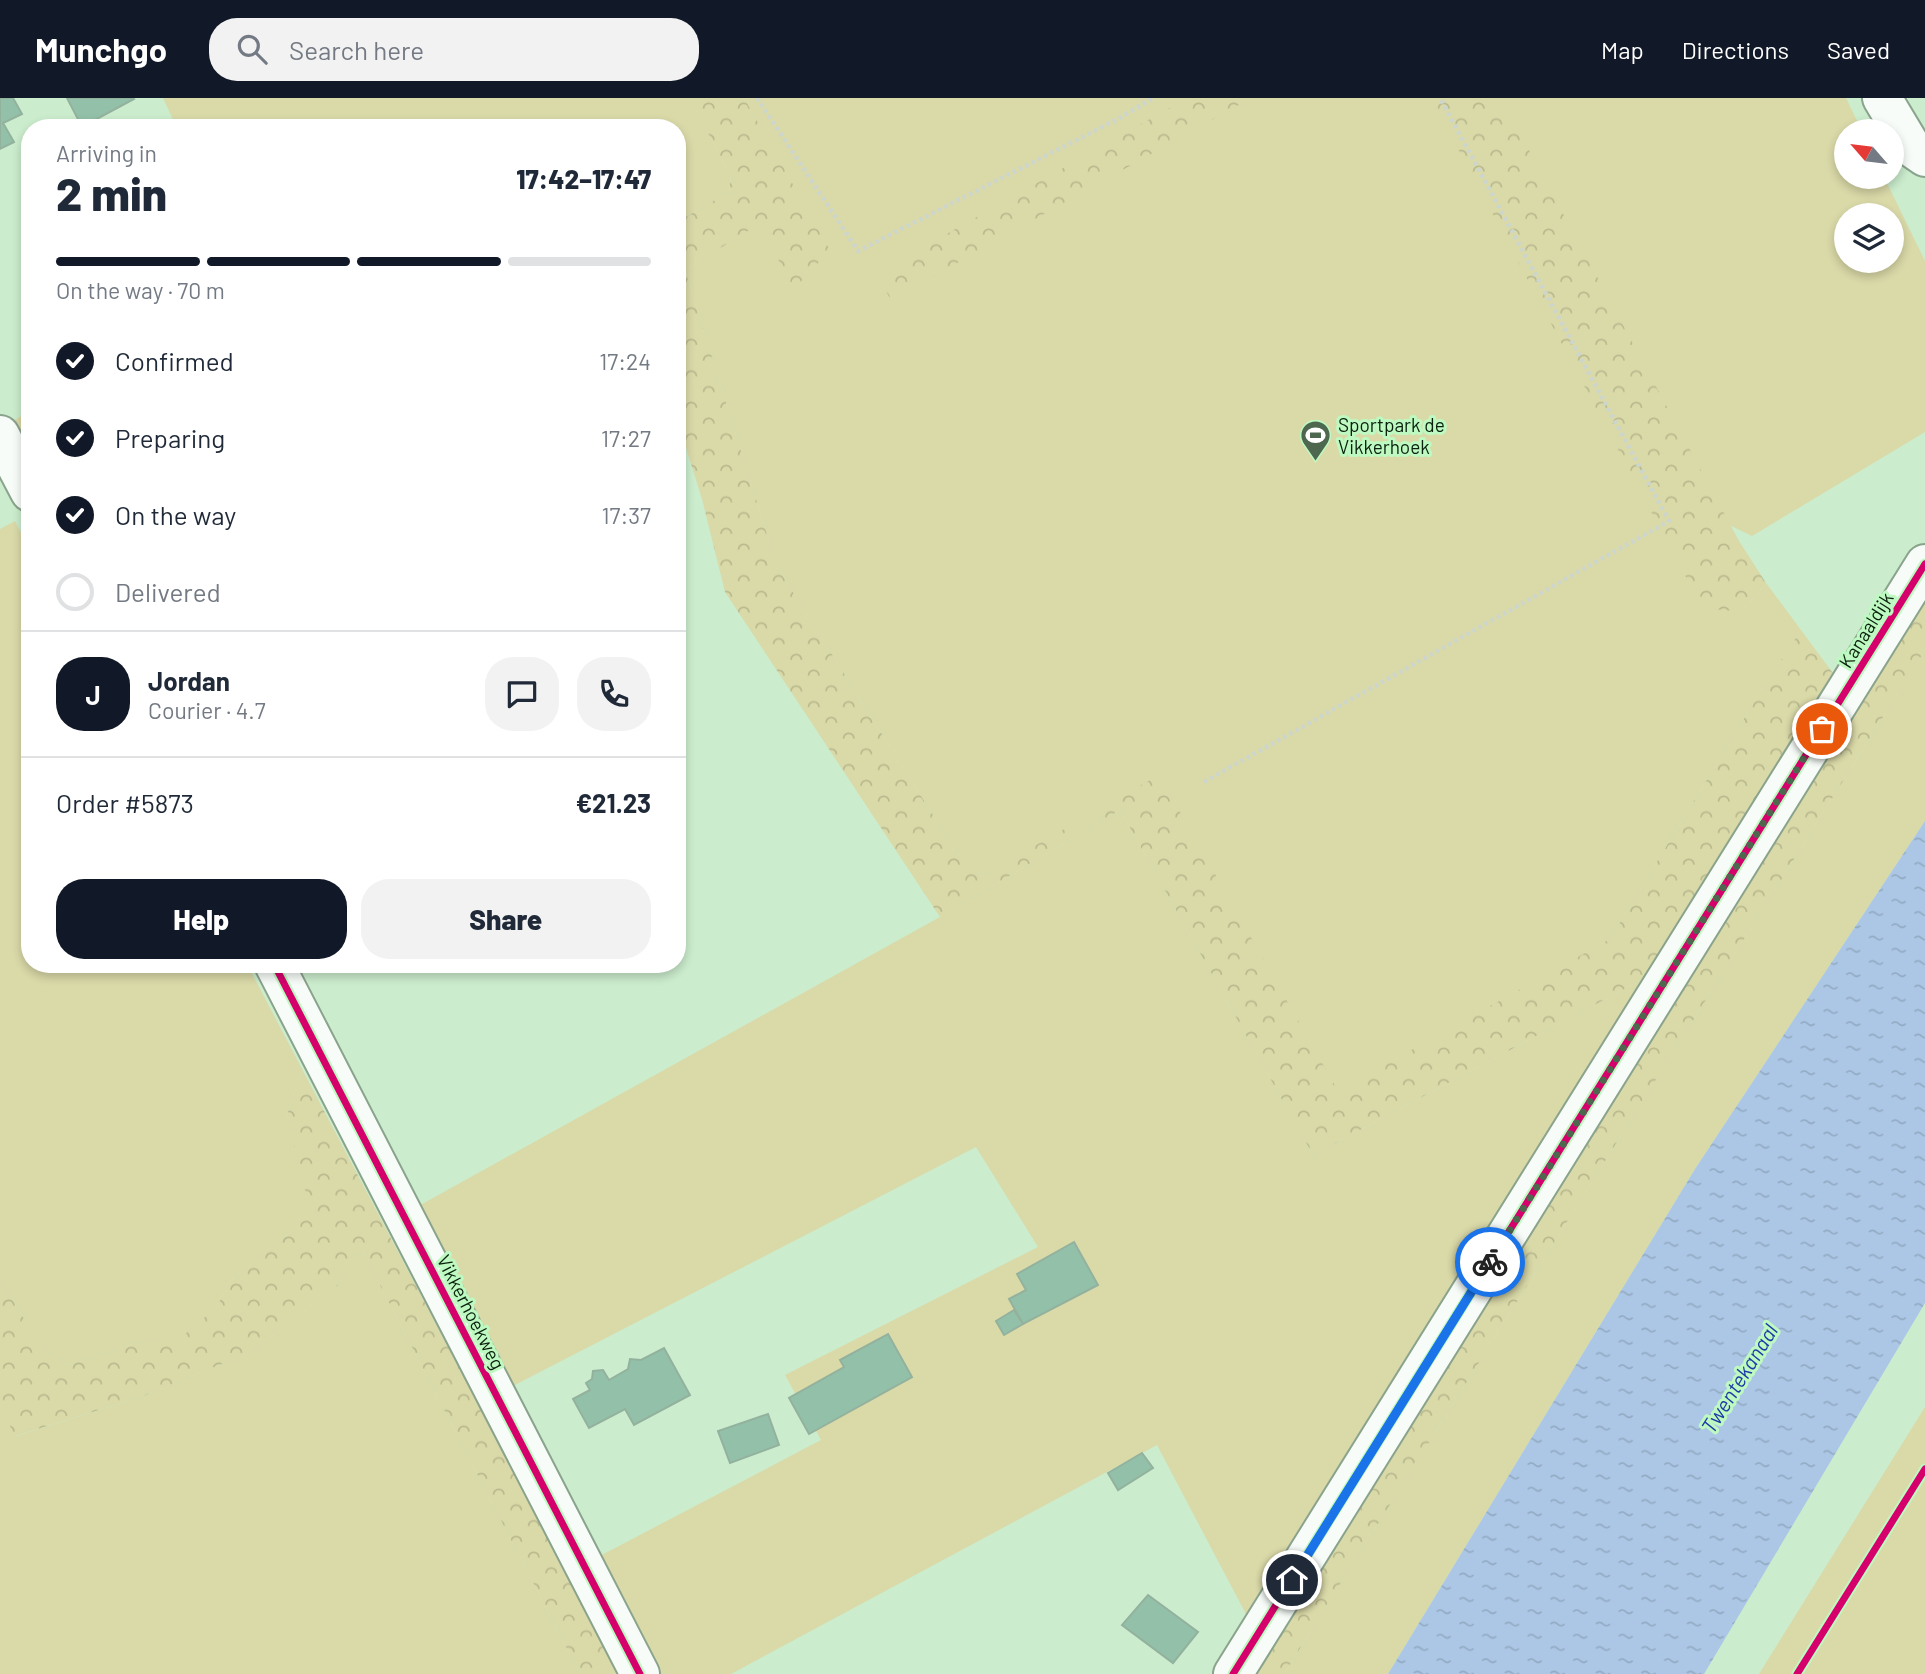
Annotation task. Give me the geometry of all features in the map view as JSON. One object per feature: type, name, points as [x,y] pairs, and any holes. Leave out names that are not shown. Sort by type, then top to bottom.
[{"type":"street","points":[[1882,98],[1912,148],[1925,157]]},
{"type":"street","points":[[0,435],[21,475]]},
{"type":"street","name":"Kanaaldijk","points":[[1233,1674],[1925,564]]},
{"type":"street","name":"Vikkerhoekweg","points":[[279,973],[640,1674]]},
{"type":"path","points":[[757,98],[858,251],[1118,119],[1153,98]]},
{"type":"path","points":[[1204,782],[1669,521],[1440,98]]},
{"type":"green space","points":[[163,98],[689,98],[731,176],[729,192],[686,217],[686,119],[173,119]]},
{"type":"green space","points":[[689,98],[744,98],[830,250],[794,289],[759,224],[686,269],[686,217],[729,192],[731,176]]},
{"type":"green space","name":"Sportpark de Vikkerhoek","points":[[744,98],[1846,98],[1856,119],[1834,119],[1834,189],[1890,189],[1897,203],[1834,203],[1834,273],[1904,273],[1904,218],[1925,261],[1925,432],[1752,536],[1667,495],[1744,609],[1766,583],[1801,630],[1765,684],[1610,939],[1338,1092],[1159,776],[982,876],[955,850],[777,567],[686,273],[686,269],[760,223],[768,239],[808,212]]},
{"type":"green space","points":[[1187,98],[1251,98],[891,300],[876,274]]},
{"type":"green space","points":[[1431,98],[1501,98],[1739,541],[1766,583],[1744,609],[1724,610],[1710,606],[1687,579]]},
{"type":"green space","points":[[686,273],[777,567],[955,850],[982,876],[1159,775],[1338,1091],[1610,939],[1765,684],[1801,630],[1835,676],[1647,977],[1313,1155],[1120,810],[940,917],[725,592],[686,448]]},
{"type":"green space","points":[[21,416],[21,453],[6,425]]},
{"type":"green space","points":[[15,521],[21,533],[21,973],[252,973],[302,1069],[287,1115],[308,1198],[297,1227],[228,1283],[217,1307],[179,1340],[141,1341],[68,1365],[40,1345],[0,1279],[0,529]]},
{"type":"green space","points":[[1925,591],[1925,650],[1284,1674],[1249,1674]]},
{"type":"green space","points":[[1925,650],[1925,821],[1695,1169],[1388,1674],[1284,1674]]},
{"type":"green space","points":[[1120,810],[1313,1155],[1647,977],[1247,1616],[1157,1445],[731,1674],[659,1674],[598,1557],[821,1440],[785,1375],[1038,1247],[976,1147],[509,1388],[415,1208],[940,917]]},
{"type":"green space","points":[[302,1069],[620,1674],[580,1674],[363,1252],[337,1286],[251,1352],[141,1397],[15,1436],[0,1406],[0,1279],[40,1345],[68,1365],[141,1341],[179,1339],[217,1307],[228,1283],[297,1227],[307,1198],[287,1115]]},
{"type":"green space","points":[[363,1252],[580,1674],[0,1674],[0,1406],[16,1436],[141,1397],[251,1352],[337,1286]]},
{"type":"green space","points":[[1925,1407],[1925,1674],[1759,1674]]},
{"type":"water","name":"Twentekanaal","points":[[1925,821],[1925,1303],[1704,1674],[1388,1674],[1695,1169]]},
{"type":"building","points":[[0,98],[13,98],[22,114],[3,123],[14,142],[0,149]]},
{"type":"building","points":[[67,98],[134,99],[97,119],[78,119]]},
{"type":"building","points":[[1074,1242],[1098,1285],[1023,1324],[1009,1299],[1026,1290],[1017,1274]]},
{"type":"building","points":[[1014,1310],[1023,1324],[1004,1335],[996,1321]]},
{"type":"building","points":[[888,1334],[912,1377],[809,1434],[789,1398],[844,1367],[840,1360]]},
{"type":"building","points":[[664,1348],[690,1395],[634,1425],[625,1409],[589,1428],[573,1399],[590,1390],[586,1383],[592,1379],[593,1371],[603,1370],[609,1380],[628,1369],[630,1359],[641,1360]]},
{"type":"building","points":[[768,1414],[779,1445],[730,1463],[718,1431]]},
{"type":"building","points":[[1142,1453],[1153,1468],[1118,1490],[1108,1473]]},
{"type":"building","points":[[1148,1595],[1198,1632],[1173,1663],[1122,1625]]},
{"type":"cycle path","points":[[1233,1674],[1925,564]]},
{"type":"cycle path","points":[[279,973],[640,1674]]},
{"type":"cycle path","points":[[1797,1674],[1925,1469]]},
{"type":"way so far","points":[[1490,1262],[1822,729]]},
{"type":"place","name":"Sportpark de Vikkerhoek","points":[[1315,463]]},
{"type":"route","points":[[1292,1580],[1490,1262]]}]
